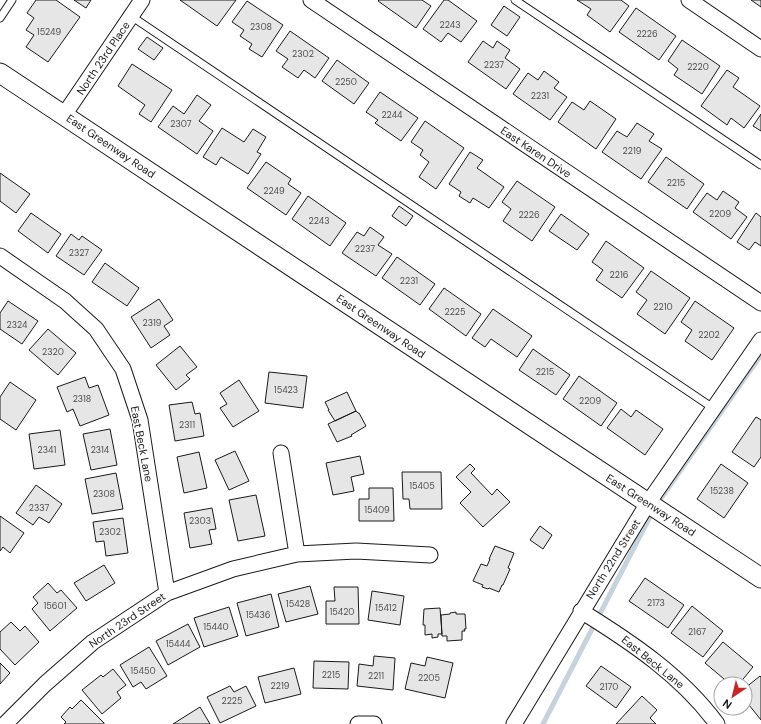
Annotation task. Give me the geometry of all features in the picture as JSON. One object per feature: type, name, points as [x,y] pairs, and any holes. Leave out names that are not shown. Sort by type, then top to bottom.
[{"type":"street","name":"North 23rd Place","points":[[64,115],[142,0]]},
{"type":"street","name":"East Karen Drive","points":[[311,0],[761,303]]},
{"type":"street","points":[[689,0],[761,49]]},
{"type":"street","name":"East Greenway Road","points":[[0,73],[761,578]]},
{"type":"street","name":"East Beck Lane","points":[[0,256],[65,301],[91,324],[123,369],[140,420],[167,593]]},
{"type":"street","name":"North 22nd Street","points":[[514,724],[648,503],[761,340]]},
{"type":"street","points":[[282,453],[297,554]]},
{"type":"street","name":"North 23rd Street","points":[[5,724],[44,684],[93,642],[167,593],[233,569],[297,554],[356,551],[430,555]]},
{"type":"street","name":"East Beck Lane","points":[[582,611],[618,634],[655,661],[684,686],[716,724]]},
{"type":"street","points":[[358,724],[374,724]]},
{"type":"lane","points":[[0,18],[12,0]]},
{"type":"lane","points":[[515,0],[761,165]]},
{"type":"lane","points":[[131,16],[713,408]]},
{"type":"building","points":[[36,0],[56,0],[80,17],[48,62],[26,47],[34,35],[26,30],[34,18],[27,13]]},
{"type":"building","points":[[74,0],[91,0],[86,8]]},
{"type":"building","points":[[180,0],[236,0],[217,26]]},
{"type":"building","points":[[422,0],[431,6],[416,28],[378,1]]},
{"type":"building","points":[[444,0],[448,0],[477,21],[461,42],[448,33],[441,42],[423,29]]},
{"type":"building","points":[[577,0],[621,0],[629,6],[610,32],[587,15],[591,9]]},
{"type":"building","points":[[751,0],[761,0],[761,7]]},
{"type":"building","points":[[247,1],[283,25],[262,57],[249,49],[252,44],[240,36],[244,30],[232,22]]},
{"type":"building","points":[[504,6],[520,17],[507,36],[491,25]]},
{"type":"building","points":[[636,8],[676,36],[659,60],[619,32]]},
{"type":"building","points":[[290,31],[329,58],[315,78],[304,70],[298,78],[282,67],[288,59],[276,51]]},
{"type":"building","points":[[147,37],[163,48],[154,60],[138,49]]},
{"type":"building","points":[[682,40],[720,66],[702,94],[674,75],[678,69],[668,61]]},
{"type":"building","points":[[483,41],[493,48],[497,41],[510,50],[505,58],[520,69],[506,89],[468,62]]},
{"type":"building","points":[[337,60],[369,83],[354,104],[322,81]]},
{"type":"building","points":[[132,64],[172,90],[151,122],[139,114],[145,105],[118,86]]},
{"type":"building","points":[[727,70],[739,78],[733,87],[760,106],[744,128],[731,118],[727,125],[701,106]]},
{"type":"building","points":[[544,71],[559,82],[554,88],[567,97],[550,120],[513,94],[528,73],[538,80]]},
{"type":"building","points":[[380,92],[418,118],[401,141],[375,123],[378,120],[366,112]]},
{"type":"building","points":[[197,95],[211,105],[199,121],[213,131],[197,154],[158,127],[173,106],[184,114]]},
{"type":"building","points":[[590,101],[616,119],[596,149],[558,122],[572,102],[584,110]]},
{"type":"building","points":[[761,114],[761,131],[753,126]]},
{"type":"building","points":[[425,121],[464,148],[436,189],[419,177],[429,162],[420,155],[423,150],[411,142]]},
{"type":"building","points":[[637,123],[654,134],[649,141],[662,149],[641,179],[602,152],[617,131],[627,137]]},
{"type":"building","points":[[222,128],[244,142],[253,129],[266,137],[257,152],[261,154],[248,174],[221,157],[216,165],[203,157]]},
{"type":"building","points":[[470,152],[483,160],[477,168],[504,187],[489,208],[473,198],[470,203],[459,196],[461,192],[449,184]]},
{"type":"building","points":[[666,157],[704,184],[687,209],[648,182]]},
{"type":"building","points":[[266,162],[291,179],[288,184],[301,193],[286,215],[247,188]]},
{"type":"building","points":[[0,173],[30,194],[16,213],[0,201]]},
{"type":"building","points":[[517,181],[555,207],[532,241],[503,221],[511,209],[502,202]]},
{"type":"building","points":[[723,191],[739,202],[735,208],[747,217],[731,239],[693,212],[707,193],[717,200]]},
{"type":"building","points":[[308,196],[346,223],[330,246],[292,219]]},
{"type":"building","points":[[399,206],[413,216],[406,226],[392,216]]},
{"type":"building","points":[[31,213],[61,234],[48,253],[18,231]]},
{"type":"building","points":[[756,213],[761,217],[761,246],[755,242],[749,250],[737,242]]},
{"type":"building","points":[[561,214],[589,234],[577,250],[549,231]]},
{"type":"building","points":[[370,227],[384,237],[378,245],[392,254],[376,276],[342,253],[357,232],[364,236]]},
{"type":"building","points":[[71,234],[79,240],[82,236],[102,250],[84,275],[56,256]]},
{"type":"building","points":[[606,241],[644,268],[622,298],[596,280],[603,270],[592,262]]},
{"type":"building","points":[[397,257],[435,284],[420,305],[382,278]]},
{"type":"building","points":[[105,263],[139,288],[127,306],[92,282]]},
{"type":"building","points":[[651,271],[690,298],[665,334],[637,314],[647,300],[636,292]]},
{"type":"building","points":[[444,288],[481,314],[466,336],[429,309]]},
{"type":"building","points":[[159,299],[173,320],[164,326],[170,335],[151,348],[131,317]]},
{"type":"building","points":[[8,301],[38,321],[22,344],[0,329],[0,313]]},
{"type":"building","points":[[695,301],[734,328],[712,360],[685,341],[692,330],[681,322]]},
{"type":"building","points":[[493,309],[532,336],[517,357],[491,339],[485,347],[472,338]]},
{"type":"building","points":[[48,329],[76,353],[58,375],[29,350]]},
{"type":"building","points":[[180,346],[197,367],[186,375],[190,379],[176,390],[156,365]]},
{"type":"building","points":[[533,349],[570,375],[556,395],[519,370]]},
{"type":"building","points":[[269,372],[307,376],[303,408],[265,403]]},
{"type":"building","points":[[579,376],[617,403],[601,426],[563,399]]},
{"type":"building","points":[[85,377],[89,388],[98,385],[109,415],[80,426],[73,409],[67,412],[57,387]]},
{"type":"building","points":[[239,380],[259,411],[233,427],[220,408],[227,404],[220,393]]},
{"type":"building","points":[[10,382],[36,400],[16,430],[0,419],[0,397]]},
{"type":"building","points":[[347,392],[356,411],[335,421],[325,402]]},
{"type":"building","points":[[192,402],[195,414],[200,413],[204,436],[175,441],[169,405]]},
{"type":"building","points":[[621,409],[631,417],[636,410],[663,429],[645,455],[607,428]]},
{"type":"building","points":[[356,411],[359,413],[366,426],[351,435],[352,436],[337,442],[328,424]]},
{"type":"building","points":[[756,417],[761,420],[761,457],[754,467],[732,452]]},
{"type":"building","points":[[110,429],[117,465],[91,470],[83,434]]},
{"type":"building","points":[[60,430],[65,465],[34,469],[29,434]]},
{"type":"building","points":[[235,451],[249,481],[229,490],[215,460]]},
{"type":"building","points":[[199,452],[207,488],[184,493],[177,457]]},
{"type":"building","points":[[360,456],[364,474],[351,477],[354,491],[333,495],[326,463]]},
{"type":"building","points":[[470,464],[475,469],[471,473],[492,495],[497,489],[510,502],[483,527],[460,503],[471,492],[456,477]]},
{"type":"building","points":[[721,464],[748,483],[724,518],[697,499]]},
{"type":"building","points":[[402,472],[441,472],[442,509],[410,509],[409,499],[403,499]]},
{"type":"building","points":[[116,473],[123,509],[92,514],[85,479]]},
{"type":"building","points":[[36,485],[62,504],[49,523],[39,517],[33,525],[16,513]]},
{"type":"building","points":[[369,488],[393,488],[394,521],[359,521],[359,499],[369,499]]},
{"type":"building","points":[[256,495],[265,536],[238,541],[229,500]]},
{"type":"building","points":[[212,508],[216,529],[209,530],[212,544],[190,548],[184,513]]},
{"type":"building","points":[[0,516],[24,533],[10,553],[3,547],[0,551]]},
{"type":"building","points":[[123,518],[128,553],[106,556],[104,541],[96,542],[93,522]]},
{"type":"building","points":[[540,526],[552,535],[543,549],[530,540]]},
{"type":"building","points":[[495,546],[514,553],[508,568],[510,569],[499,592],[482,587],[483,585],[473,581],[481,564],[487,566]]},
{"type":"building","points":[[104,565],[115,583],[86,601],[74,583]]},
{"type":"building","points":[[645,578],[684,605],[668,628],[629,601]]},
{"type":"building","points":[[48,583],[57,593],[61,590],[77,608],[50,631],[32,609],[38,603],[33,597]]},
{"type":"building","points":[[310,586],[318,614],[286,622],[278,594]]},
{"type":"building","points":[[334,587],[358,587],[359,624],[326,624],[326,601],[335,601]]},
{"type":"building","points":[[372,591],[404,596],[400,625],[368,620]]},
{"type":"building","points":[[271,594],[279,627],[246,636],[237,603]]},
{"type":"building","points":[[692,606],[723,631],[703,657],[671,633]]},
{"type":"building","points":[[229,607],[238,636],[204,647],[194,618]]},
{"type":"building","points":[[440,608],[442,634],[438,634],[438,637],[432,638],[432,634],[425,635],[425,625],[423,625],[424,609]]},
{"type":"building","points":[[456,612],[456,614],[465,614],[466,629],[464,629],[465,631],[462,631],[462,640],[447,641],[447,636],[442,636],[441,615]]},
{"type":"building","points":[[11,622],[20,631],[25,626],[39,642],[15,665],[0,649],[0,632]]},
{"type":"building","points":[[188,624],[200,647],[168,665],[156,641]]},
{"type":"building","points":[[723,642],[753,667],[746,676],[720,676],[705,663]]},
{"type":"building","points":[[149,647],[167,676],[146,689],[141,682],[133,687],[120,665]]},
{"type":"building","points":[[374,656],[395,658],[393,690],[357,686],[359,664],[373,666]]},
{"type":"building","points":[[427,657],[453,663],[445,698],[405,689],[411,663],[425,666]]},
{"type":"building","points":[[314,661],[349,662],[348,689],[313,688]]},
{"type":"building","points":[[0,663],[10,673],[0,684]]},
{"type":"building","points":[[601,666],[631,687],[616,708],[586,686]]},
{"type":"building","points":[[294,668],[301,694],[265,703],[258,677]]},
{"type":"building","points":[[113,669],[126,685],[117,692],[121,698],[102,714],[82,690],[101,675],[103,677]]},
{"type":"building","points":[[760,676],[761,677],[761,720],[753,710],[753,682]]},
{"type":"building","points":[[230,686],[234,692],[246,686],[256,706],[220,723],[207,697]]},
{"type":"building","points":[[642,696],[657,710],[650,718],[656,724],[616,724]]},
{"type":"building","points":[[81,700],[104,724],[64,724],[66,722],[61,717],[70,707],[72,709]]},
{"type":"building","points":[[200,707],[210,724],[173,724]]},
{"type":"waterway","points":[[543,724],[655,507],[761,355]]}]
